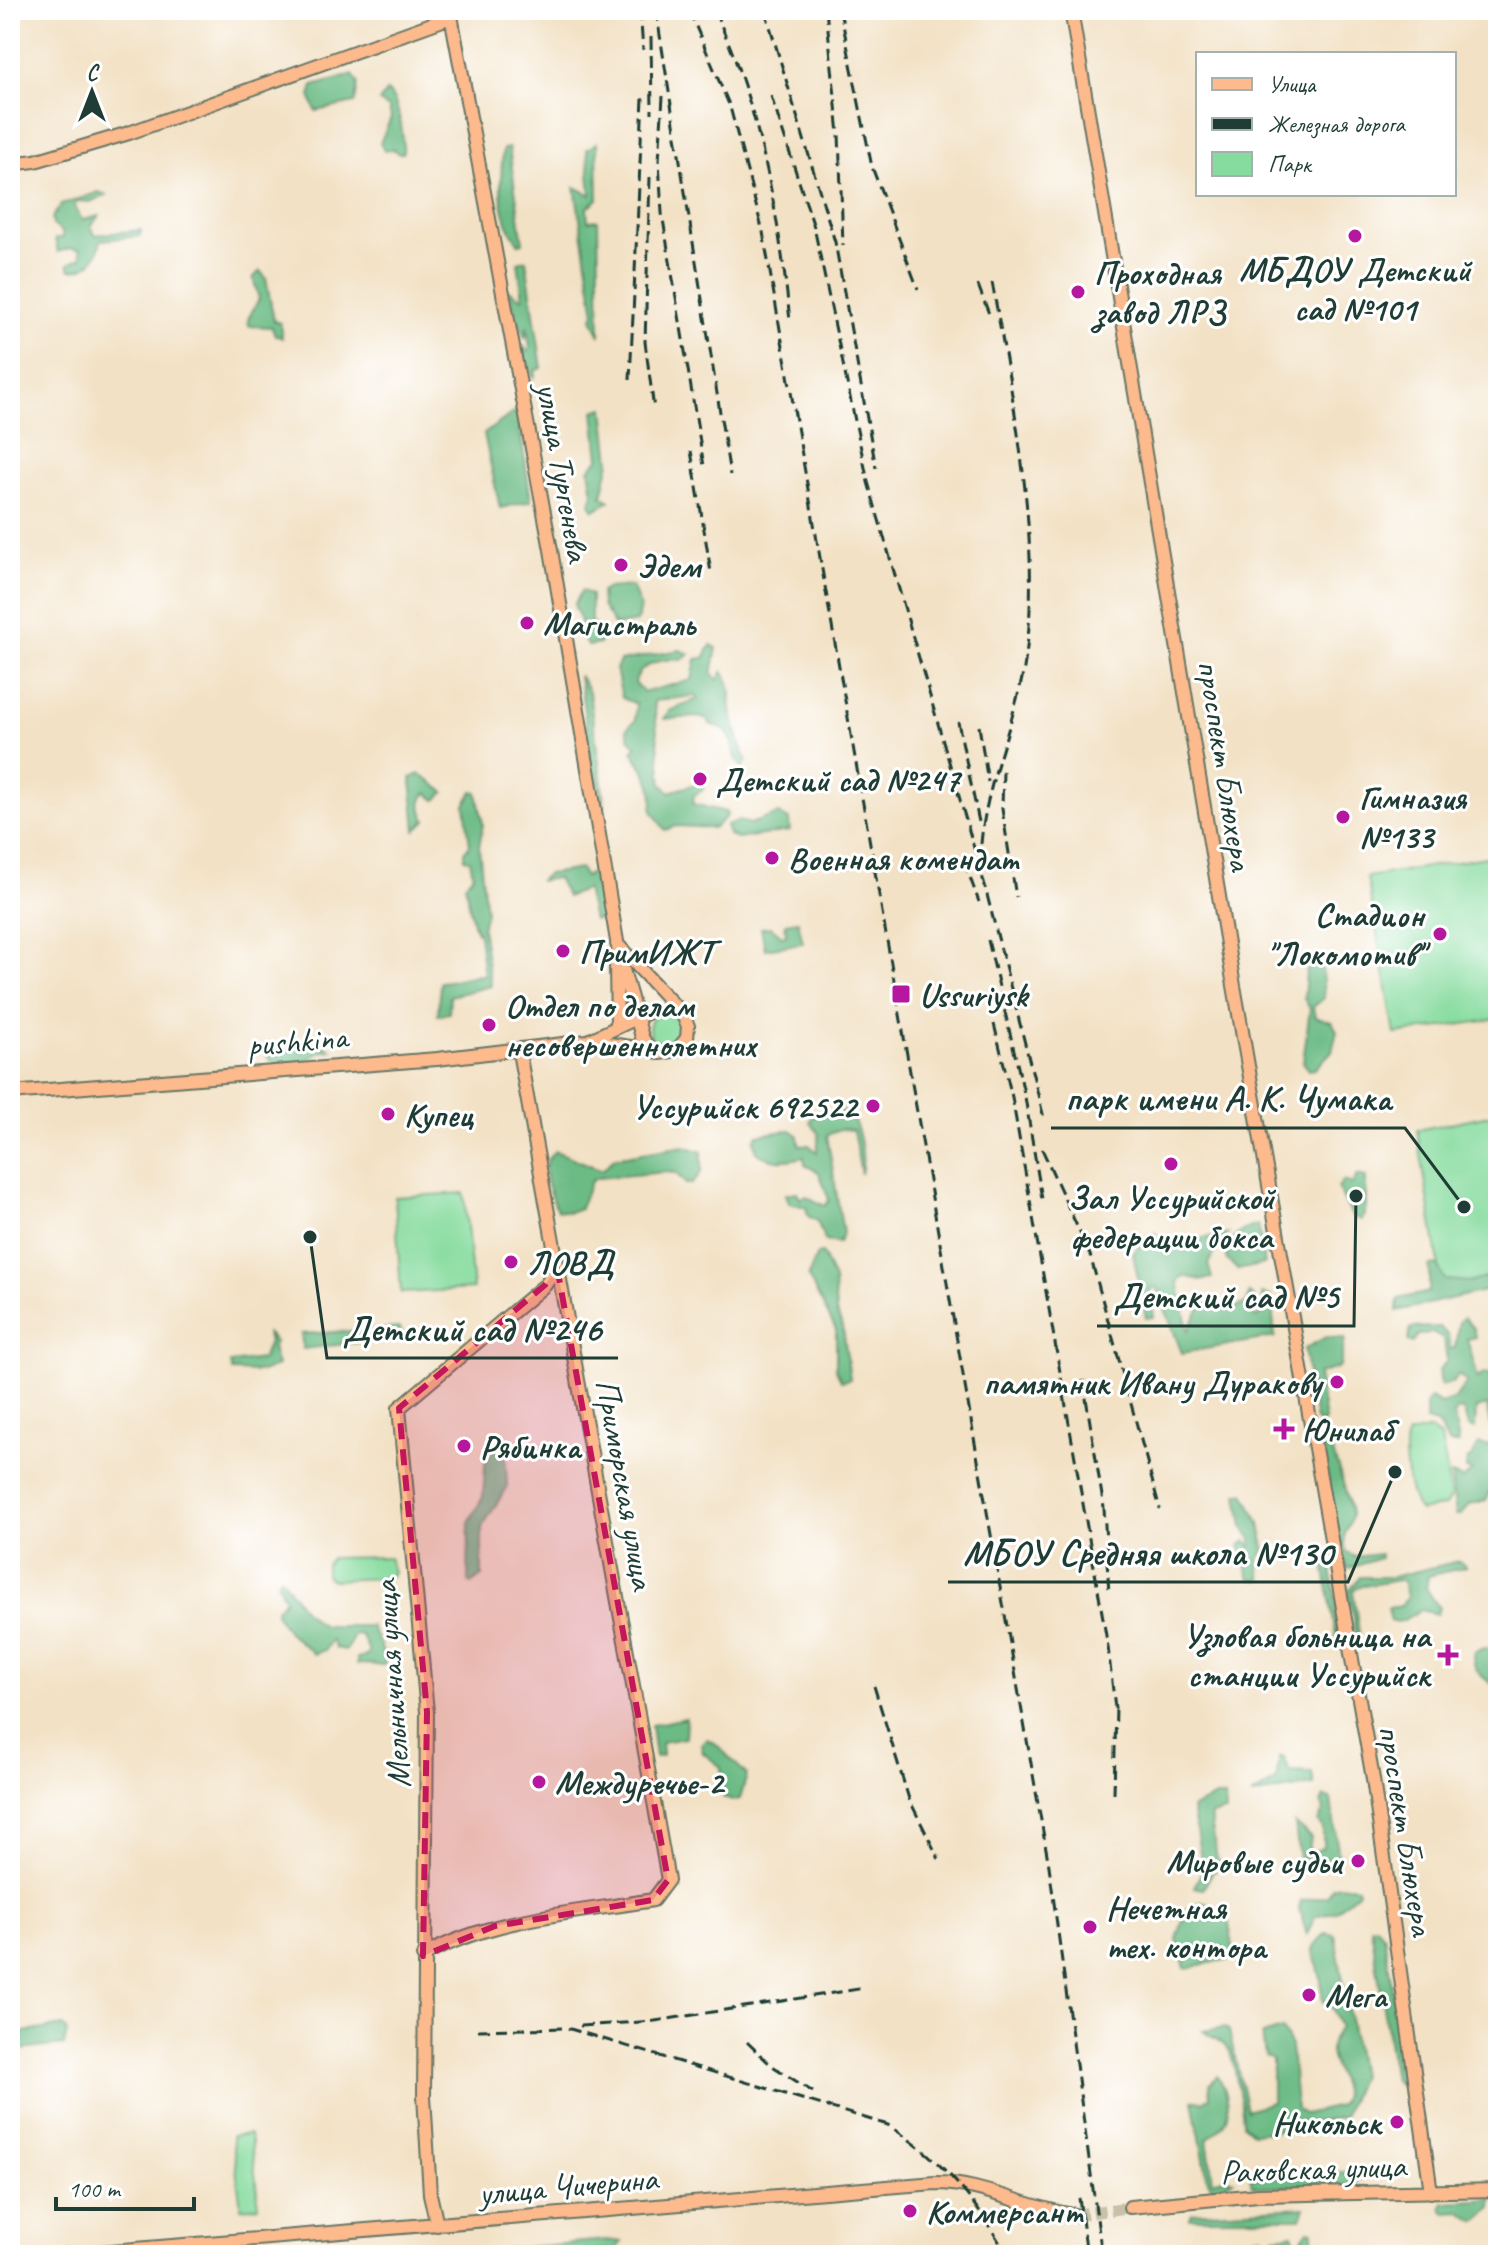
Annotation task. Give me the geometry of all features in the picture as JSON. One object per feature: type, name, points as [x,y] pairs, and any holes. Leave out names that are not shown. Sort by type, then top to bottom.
[{"type":"main road","name":"проспект Блюхера","points":[[1071,10],[1233,980],[1373,1779],[1431,2192]]},
{"type":"main road","points":[[10,164],[35,161],[129,133],[451,15]]},
{"type":"main road","name":"улица Тургенева","points":[[451,15],[551,550],[617,944],[641,1030]]},
{"type":"main road","points":[[617,944],[675,1007],[687,1022],[685,1041],[669,1053],[652,1050],[644,1041],[641,1030],[649,1012],[660,1006],[675,1007]]},
{"type":"main road","name":"улица Тургенева","points":[[617,944],[617,1027]]},
{"type":"main road","name":"pushkina","points":[[10,1093],[519,1052],[588,1041],[649,1012]]},
{"type":"main road","name":"pushkina","points":[[588,1041],[652,1050]]},
{"type":"main road","name":"Приморская улица","points":[[423,1956],[456,1938],[495,1926],[653,1900],[668,1880],[519,1052]]},
{"type":"main road","name":"Мельничная улица","points":[[437,2225],[430,2194],[425,2119],[423,1956],[427,1712],[399,1408],[545,1285],[557,1267]]},
{"type":"main road","name":"улица Чичерина","points":[[63,2255],[935,2183],[959,2183],[1048,2212],[1075,2215]]},
{"type":"main road","name":"Раковская улица","points":[[1130,2207],[1258,2195],[1498,2190]]},
{"type":"highlighted area","points":[[557,1267],[668,1880],[653,1900],[495,1926],[423,1956],[427,1712],[399,1408],[545,1285]]},
{"type":"green space","points":[[353,75],[358,83],[355,103],[316,111],[310,96],[313,86]]},
{"type":"green space","points":[[387,91],[395,102],[400,119],[403,153],[399,154],[393,149],[384,150],[380,143],[391,118],[389,108],[379,102]]},
{"type":"green space","points":[[597,143],[598,199],[587,208],[588,221],[598,220],[600,336],[592,318],[595,313],[575,187],[591,195],[587,149]]},
{"type":"green space","points":[[509,148],[523,243],[519,244],[503,210],[503,149]]},
{"type":"green space","points":[[99,192],[106,195],[90,202],[78,201],[74,205],[82,220],[99,216],[91,226],[95,235],[141,230],[140,236],[101,240],[88,266],[70,270],[68,264],[81,258],[80,249],[58,252],[55,239],[63,238],[62,232],[53,225],[52,218],[61,205]]},
{"type":"green space","points":[[526,260],[542,368],[536,370],[534,378],[521,349],[523,346],[528,352],[530,349],[527,326],[525,339],[508,290],[523,299],[518,262]]},
{"type":"green space","points":[[260,271],[266,278],[274,321],[280,323],[282,338],[275,335],[272,327],[249,326],[248,319],[259,299],[253,278]]},
{"type":"green space","points":[[604,408],[610,461],[602,496],[610,501],[594,510],[590,504],[593,493],[589,469],[599,459],[594,411]]},
{"type":"green space","points":[[517,410],[531,501],[500,508],[484,434]]},
{"type":"green space","points":[[632,586],[640,606],[637,622],[615,626],[602,606],[601,592],[608,588]]},
{"type":"green space","points":[[582,590],[591,595],[591,622],[604,633],[599,644],[588,646],[579,634],[581,621],[574,605]]},
{"type":"green space","points":[[711,645],[717,648],[712,674],[718,680],[723,671],[727,678],[733,720],[747,760],[743,768],[735,756],[727,732],[711,725],[708,720],[699,717],[664,719],[669,711],[698,699],[695,696],[654,701],[662,784],[670,792],[702,782],[703,790],[694,795],[693,804],[726,812],[727,816],[714,828],[676,826],[665,830],[652,811],[651,785],[632,751],[637,746],[629,738],[627,728],[635,721],[636,704],[622,698],[616,669],[620,661],[680,650],[690,654],[682,660],[660,661],[646,666],[635,683],[644,692],[692,680],[696,659],[704,658]]},
{"type":"green space","points":[[579,675],[589,692],[605,807],[592,766]]},
{"type":"green space","points":[[420,774],[445,792],[436,800],[427,793],[424,796],[421,806],[426,820],[416,830],[411,778]]},
{"type":"green space","points":[[473,791],[477,792],[483,824],[479,847],[486,912],[482,927],[491,986],[450,996],[449,1013],[438,1015],[440,982],[484,975],[479,935],[473,924],[465,884],[473,875],[470,860],[464,859],[464,852],[470,845],[465,805]]},
{"type":"green space","points":[[778,814],[789,820],[790,831],[737,839],[729,835],[726,825],[739,821],[750,824]]},
{"type":"green space","points":[[1498,855],[1498,1019],[1395,1034],[1367,877]]},
{"type":"green space","points":[[580,869],[585,877],[596,870],[603,918],[593,920],[586,889],[567,897],[557,878],[538,881],[548,874]]},
{"type":"green space","points":[[798,921],[803,943],[765,949],[761,928],[771,927],[782,936],[786,935],[785,923]]},
{"type":"green space","points":[[1311,967],[1322,968],[1324,998],[1313,1007],[1315,1017],[1332,1022],[1337,1031],[1332,1051],[1315,1069],[1309,1070],[1303,1062],[1310,1009],[1304,998],[1306,971]]},
{"type":"green space","points":[[665,1013],[676,1018],[681,1029],[676,1040],[665,1045],[654,1040],[649,1029],[654,1018]]},
{"type":"green space","points":[[321,1044],[332,1050],[320,1052],[303,1063],[272,1062],[267,1055]]},
{"type":"green space","points":[[846,1111],[858,1131],[862,1167],[861,1174],[853,1130],[842,1129],[827,1135],[843,1233],[839,1243],[825,1241],[817,1221],[808,1216],[806,1207],[789,1203],[786,1194],[797,1192],[800,1199],[806,1196],[825,1206],[829,1200],[819,1172],[805,1165],[804,1157],[780,1160],[757,1153],[754,1139],[758,1135],[791,1130],[798,1135],[799,1145],[809,1145],[817,1152],[819,1134],[810,1122],[812,1117]]},
{"type":"green space","points":[[1498,1113],[1498,1285],[1444,1296],[1417,1130]]},
{"type":"green space","points":[[684,1146],[702,1152],[702,1171],[692,1184],[686,1184],[676,1173],[666,1172],[597,1178],[591,1181],[580,1208],[569,1212],[557,1210],[548,1188],[546,1164],[555,1151],[602,1170],[614,1158]]},
{"type":"green space","points":[[1357,1175],[1366,1177],[1366,1208],[1362,1220],[1352,1216],[1338,1188],[1343,1181],[1353,1184]]},
{"type":"green space","points":[[464,1193],[473,1289],[401,1293],[395,1197]]},
{"type":"green space","points":[[1258,1225],[1265,1264],[1238,1270],[1227,1260],[1229,1247],[1245,1229]]},
{"type":"green space","points":[[1155,1233],[1167,1244],[1228,1234],[1208,1264],[1212,1278],[1202,1280],[1183,1276],[1178,1281],[1188,1331],[1201,1306],[1210,1303],[1224,1308],[1237,1307],[1247,1303],[1249,1293],[1254,1297],[1251,1313],[1256,1318],[1263,1313],[1262,1294],[1271,1296],[1275,1337],[1182,1353],[1157,1288],[1150,1288],[1154,1317],[1146,1318],[1133,1254],[1145,1238]]},
{"type":"green space","points":[[822,1253],[834,1280],[836,1312],[843,1328],[850,1379],[841,1381],[836,1369],[836,1330],[808,1277],[817,1254]]},
{"type":"green space","points":[[1437,1265],[1445,1280],[1471,1282],[1498,1274],[1498,1288],[1397,1311],[1398,1299],[1429,1292],[1429,1266]]},
{"type":"green space","points":[[1464,1318],[1473,1328],[1475,1337],[1467,1339],[1478,1378],[1485,1373],[1498,1376],[1498,1422],[1490,1425],[1486,1405],[1476,1408],[1475,1429],[1468,1427],[1464,1411],[1458,1410],[1454,1415],[1459,1444],[1449,1444],[1437,1424],[1426,1421],[1426,1403],[1430,1398],[1441,1404],[1455,1399],[1467,1382],[1458,1375],[1454,1382],[1441,1386],[1439,1370],[1447,1361],[1444,1339],[1432,1333],[1418,1335],[1413,1343],[1408,1341],[1411,1328],[1440,1327],[1448,1336],[1450,1349],[1455,1348],[1459,1321]]},
{"type":"green space","points":[[400,1328],[404,1337],[303,1349],[301,1334]]},
{"type":"green space","points":[[266,1332],[275,1342],[272,1348],[277,1366],[261,1372],[232,1371],[230,1363],[262,1359],[269,1342]]},
{"type":"green space","points":[[1326,1337],[1345,1339],[1340,1367],[1318,1374],[1325,1421],[1321,1424],[1316,1421],[1304,1349]]},
{"type":"green space","points":[[1430,1430],[1441,1438],[1451,1496],[1445,1506],[1420,1511],[1409,1486],[1405,1462],[1406,1440],[1408,1434]]},
{"type":"green space","points":[[497,1436],[505,1441],[507,1487],[482,1527],[482,1576],[472,1583],[468,1581],[469,1522],[483,1497],[486,1450]]},
{"type":"green space","points":[[1498,1438],[1498,1474],[1486,1501],[1469,1504],[1461,1515],[1456,1515],[1451,1475],[1463,1479],[1472,1471],[1466,1469],[1467,1460],[1478,1444],[1489,1446]]},
{"type":"green space","points":[[1329,1445],[1351,1512],[1345,1534],[1346,1552],[1355,1557],[1380,1554],[1380,1558],[1347,1569],[1337,1533],[1323,1448]]},
{"type":"green space","points":[[1244,1493],[1260,1523],[1265,1550],[1258,1560],[1262,1580],[1250,1579],[1240,1545],[1247,1541],[1251,1547],[1252,1539],[1243,1526],[1238,1494]]},
{"type":"green space","points":[[1321,1546],[1329,1554],[1341,1638],[1337,1642]]},
{"type":"green space","points":[[389,1557],[393,1573],[388,1578],[332,1580],[326,1576],[326,1564],[331,1558]]},
{"type":"green space","points":[[1459,1561],[1466,1567],[1428,1576],[1426,1588],[1439,1608],[1437,1614],[1420,1610],[1402,1621],[1391,1622],[1388,1608],[1401,1606],[1407,1597],[1404,1583],[1399,1580],[1357,1587],[1353,1591],[1360,1639],[1357,1641],[1348,1591],[1360,1577],[1392,1577]]},
{"type":"green space","points":[[280,1577],[304,1610],[324,1626],[371,1626],[385,1665],[357,1664],[357,1658],[367,1656],[369,1651],[361,1635],[355,1634],[346,1650],[335,1648],[331,1640],[325,1650],[314,1654],[288,1632],[276,1614],[276,1609],[285,1600],[277,1582]]},
{"type":"green space","points":[[1494,1648],[1498,1687],[1483,1677],[1474,1664],[1474,1652]]},
{"type":"green space","points":[[686,1718],[685,1738],[661,1742],[662,1756],[655,1757],[651,1725]]},
{"type":"green space","points":[[707,1739],[747,1775],[740,1799],[732,1801],[723,1797],[721,1767],[703,1753],[701,1744]]},
{"type":"green space","points":[[1280,1756],[1285,1759],[1289,1772],[1312,1773],[1314,1785],[1251,1796],[1276,1781]]},
{"type":"green space","points":[[1216,1797],[1225,1797],[1226,1812],[1210,1815],[1217,1859],[1224,1866],[1212,1873],[1203,1889],[1194,1887],[1203,1869],[1192,1808]]},
{"type":"green space","points":[[1324,1797],[1331,1799],[1339,1858],[1299,1859],[1295,1824],[1311,1838],[1308,1856],[1323,1847],[1323,1828],[1318,1822],[1324,1810],[1321,1803]]},
{"type":"green space","points":[[1332,1887],[1357,1887],[1358,1892],[1336,1911],[1315,1916],[1307,1935],[1299,1909],[1301,1901],[1328,1896]]},
{"type":"green space","points":[[1207,1902],[1206,1916],[1228,1918],[1235,1958],[1185,1968],[1177,1939],[1187,1909]]},
{"type":"green space","points":[[1376,1926],[1384,1937],[1406,2073],[1398,2084],[1394,2080],[1371,1927]]},
{"type":"green space","points":[[1326,1933],[1335,1935],[1360,2076],[1343,2117],[1312,2123],[1293,2121],[1280,2130],[1253,2133],[1243,2124],[1229,2050],[1203,2031],[1226,2027],[1229,2031],[1247,2110],[1272,2102],[1272,2060],[1265,2056],[1262,2035],[1282,2029],[1291,2046],[1296,2109],[1304,2114],[1339,2106],[1343,2097],[1342,2088],[1330,2049],[1332,2039],[1340,2028],[1332,2008],[1323,2002],[1320,1975],[1313,1953],[1315,1945]]},
{"type":"green space","points":[[63,2026],[67,2031],[64,2045],[10,2051],[10,2034]]},
{"type":"green space","points":[[1217,2076],[1224,2087],[1228,2107],[1222,2126],[1207,2139],[1213,2181],[1226,2177],[1233,2180],[1213,2189],[1208,2181],[1193,2100],[1203,2102],[1210,2097],[1210,2084]]},
{"type":"green space","points":[[250,2134],[259,2206],[241,2208],[232,2136]]},
{"type":"green space","points":[[1350,2172],[1360,2175],[1357,2184],[1258,2187],[1252,2185],[1250,2178],[1287,2175],[1294,2179],[1303,2173]]},
{"type":"green space","points":[[1493,2199],[1492,2208],[1477,2222],[1459,2211],[1444,2212],[1442,2207],[1444,2202]]},
{"type":"green space","points":[[1305,2207],[1301,2218],[1190,2218],[1192,2213]]},
{"type":"green space","points":[[1309,2230],[1313,2231],[1313,2248],[1275,2255],[1224,2255],[1234,2238],[1237,2253],[1249,2252],[1252,2244],[1245,2241],[1246,2238],[1262,2235],[1271,2246],[1275,2236],[1293,2234],[1298,2245]]},
{"type":"green space","points":[[606,2240],[622,2242],[611,2255],[510,2255],[508,2249]]},
{"type":"tunnel","points":[[1075,2215],[1130,2207]]},
{"type":"railway","points":[[640,10],[643,50]]},
{"type":"railway","points":[[656,10],[730,475]]},
{"type":"railway","points":[[689,10],[730,107],[763,232],[1049,1866],[1102,2255]]},
{"type":"railway","points":[[714,10],[744,84],[765,162],[790,321]]},
{"type":"railway","points":[[765,10],[835,242],[876,468]]},
{"type":"railway","points":[[826,10],[839,134],[843,245]]},
{"type":"railway","points":[[840,10],[872,167],[918,289]]},
{"type":"railway","points":[[651,37],[652,113]]},
{"type":"railway","points":[[663,96],[659,161],[662,213],[704,466]]},
{"type":"railway","points":[[771,96],[814,227],[868,482],[983,879],[1044,1118]]},
{"type":"railway","points":[[630,380],[643,98]]},
{"type":"railway","points":[[650,177],[645,342],[654,409]]},
{"type":"railway","points":[[981,844],[988,799],[1024,668],[1030,575],[1017,425],[992,282]]},
{"type":"railway","points":[[978,285],[989,314]]},
{"type":"railway","points":[[691,451],[711,572]]},
{"type":"railway","points":[[958,722],[979,822]]},
{"type":"railway","points":[[979,726],[988,782]]},
{"type":"railway","points":[[1003,771],[1002,809],[1016,897]]},
{"type":"railway","points":[[964,861],[979,902]]},
{"type":"railway","points":[[988,940],[1025,1097],[1042,1199]]},
{"type":"railway","points":[[994,1024],[1012,1097],[1108,1647],[1116,1717]]},
{"type":"railway","points":[[1042,1149],[1090,1255],[1160,1509]]},
{"type":"railway","points":[[1083,1380],[1104,1508],[1109,1594]]},
{"type":"railway","points":[[874,1686],[909,1799],[939,1859]]},
{"type":"railway","points":[[1114,1794],[1116,1706]]},
{"type":"railway","points":[[580,2026],[655,2021],[865,1988]]},
{"type":"railway","points":[[478,2030],[567,2028],[888,2125],[926,2153],[956,2182],[982,2215],[1007,2255]]},
{"type":"railway","points":[[747,2042],[771,2065],[813,2092]]},
{"type":"railway","points":[[1079,2198],[1087,2255]]},
{"type":"place","name":"МБДОУ Детский сад №101","points":[[1355,236]]},
{"type":"place","name":"Проходная завод ЛРЗ","points":[[1078,292]]},
{"type":"place","name":"Эдем","points":[[621,565]]},
{"type":"place","name":"Магистраль","points":[[527,623]]},
{"type":"place","name":"Детский сад №247","points":[[700,779]]},
{"type":"place","name":"Гимназия №133","points":[[1343,817]]},
{"type":"place","name":"Военная комендат","points":[[772,858]]},
{"type":"place","name":"Стадион \"Локомотив\"","points":[[1440,934]]},
{"type":"place","name":"ПримИЖТ","points":[[563,951]]},
{"type":"place","name":"Ussuriysk","points":[[901,994]]},
{"type":"place","name":"Отдел по делам несовершеннолетних","points":[[489,1025]]},
{"type":"place","name":"Уссурийск 692522","points":[[873,1106]]},
{"type":"place","name":"Купец","points":[[388,1114]]},
{"type":"place","name":"Зал Уссурийской федерации бокса","points":[[1171,1164]]},
{"type":"place","name":"Детский сад №5","points":[[1356,1196]]},
{"type":"place","name":"парк имени А. К. Чумака","points":[[1464,1207]]},
{"type":"place","name":"Детский сад №246","points":[[310,1237]]},
{"type":"place","name":"ЛОВД","points":[[511,1262]]},
{"type":"place","name":"памятник Ивану Дуракову","points":[[1337,1382]]},
{"type":"place","name":"Юнилаб","points":[[1284,1429]]},
{"type":"place","name":"Рябинка","points":[[464,1446]]},
{"type":"place","name":"МБОУ Средняя школа №130","points":[[1395,1472]]},
{"type":"place","name":"Узловая больница на станции Уссурийск","points":[[1448,1655]]},
{"type":"place","name":"Междуречье-2","points":[[539,1782]]},
{"type":"place","name":"Мировые судьи","points":[[1358,1861]]},
{"type":"place","name":"Нечетная тех. контора","points":[[1090,1927]]},
{"type":"place","name":"Мега","points":[[1309,1995]]},
{"type":"place","name":"Никольск","points":[[1397,2122]]},
{"type":"place","name":"Коммерсант","points":[[910,2211]]}]
